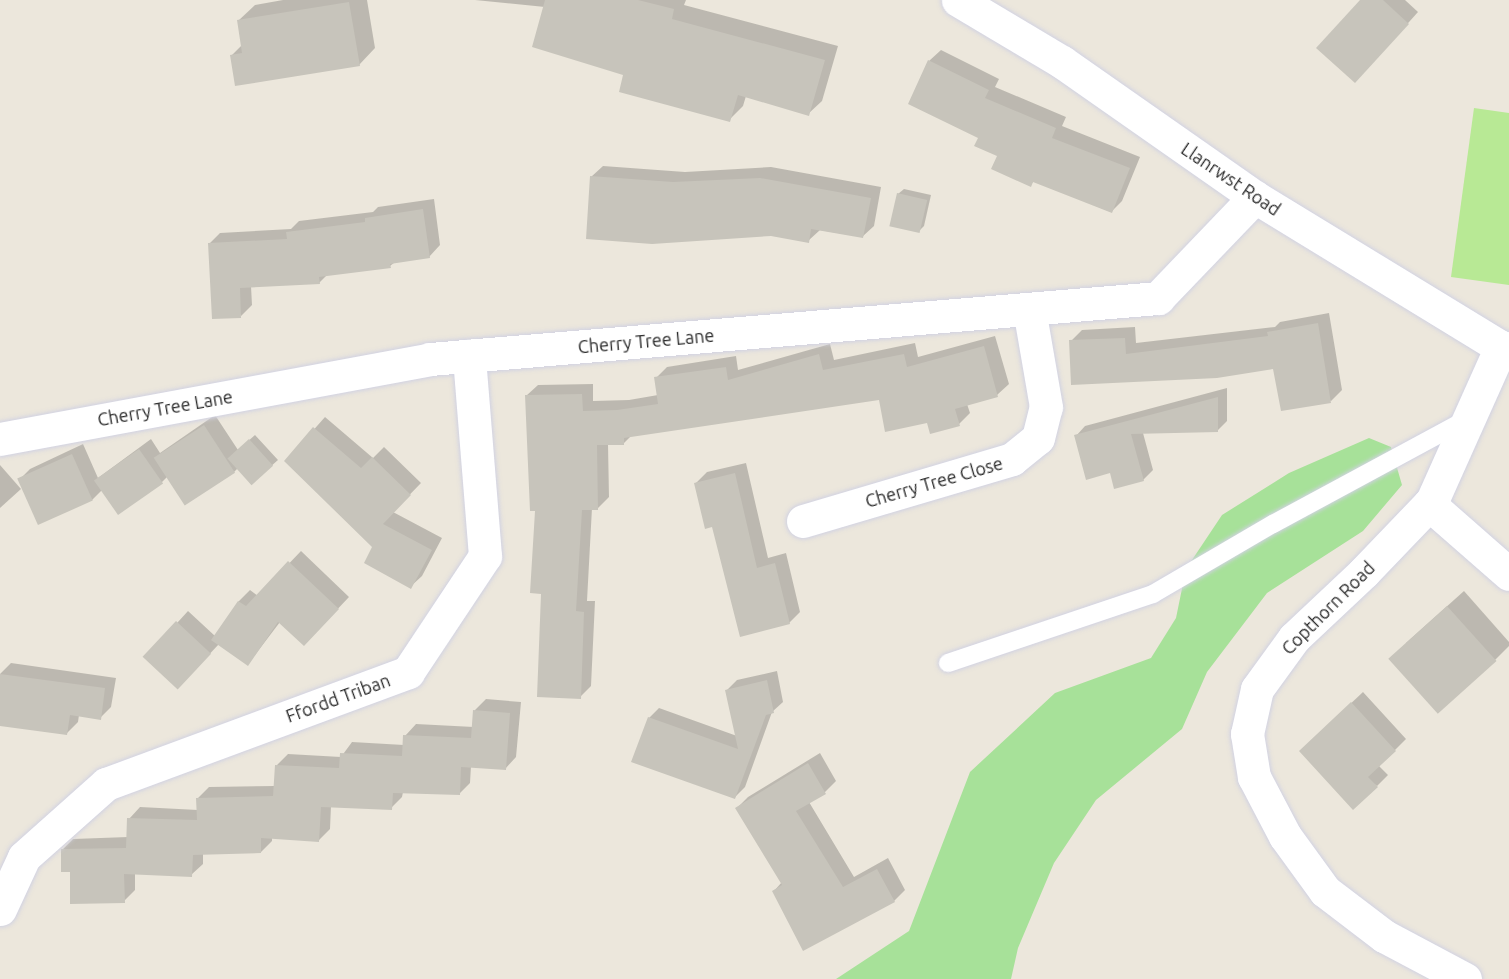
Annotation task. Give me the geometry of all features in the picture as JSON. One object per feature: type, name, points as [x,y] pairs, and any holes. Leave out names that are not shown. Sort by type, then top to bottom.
[{"type":"street","name":"Llanrwst Road","points":[[958,0],[1062,62],[1255,197],[1505,348]]},
{"type":"street","name":"Cherry Tree Lane","points":[[0,438],[430,359],[1158,298],[1255,197]]},
{"type":"street","name":"Cherry Tree Close","points":[[803,521],[1012,459],[1038,438],[1046,407],[1029,309]]},
{"type":"street","name":"Copthorn Road","points":[[1465,979],[1384,936],[1325,891],[1285,836],[1254,777],[1247,734],[1257,689],[1294,638],[1364,572],[1429,504],[1505,348]]},
{"type":"street","name":"Ffordd Triban","points":[[0,909],[24,858],[105,784],[408,672],[485,555],[469,356]]},
{"type":"street","points":[[1429,504],[1509,574]]},
{"type":"lane","points":[[948,663],[1153,594],[1273,525],[1470,418]]},
{"type":"green space","points":[[1474,108],[1509,113],[1509,285],[1451,277]]},
{"type":"green space","points":[[1369,438],[1391,447],[1402,485],[1363,531],[1267,593],[1207,672],[1182,729],[1096,800],[1054,863],[1018,948],[1011,979],[836,979],[909,931],[970,772],[1055,693],[1151,658],[1176,618],[1186,569],[1222,515],[1289,473]]},
{"type":"building","points":[[545,0],[638,0],[674,9],[672,19],[825,60],[809,116],[738,95],[730,122],[619,92],[623,75],[532,47]]},
{"type":"building","points":[[1360,0],[1383,0],[1409,24],[1355,83],[1316,48]]},
{"type":"building","points":[[349,2],[360,66],[235,86],[230,55],[242,53],[237,20]]},
{"type":"building","points":[[928,60],[989,90],[985,98],[1056,128],[1052,138],[1130,168],[1112,213],[1033,182],[1031,187],[991,169],[997,156],[974,146],[978,138],[908,104]]},
{"type":"building","points":[[590,176],[673,182],[760,178],[871,198],[863,238],[811,229],[809,243],[771,236],[652,244],[586,239]]},
{"type":"building","points":[[897,193],[927,200],[920,233],[889,226]]},
{"type":"building","points":[[423,209],[430,258],[390,264],[391,268],[319,277],[320,284],[240,288],[241,318],[212,319],[208,243],[287,239],[286,232],[365,222],[365,218]]},
{"type":"building","points":[[1318,323],[1331,403],[1281,411],[1273,369],[1217,378],[1071,385],[1069,340],[1125,338],[1126,354],[1268,336],[1267,332]]},
{"type":"building","points":[[984,346],[998,397],[955,409],[960,426],[930,434],[927,423],[885,432],[879,400],[624,438],[624,445],[597,445],[598,510],[582,510],[576,611],[584,612],[581,699],[537,697],[541,594],[530,593],[535,511],[530,511],[525,395],[582,394],[583,411],[617,410],[658,404],[654,377],[726,367],[728,380],[819,354],[823,370],[904,354],[907,367]]},
{"type":"building","points":[[1218,397],[1218,432],[1131,434],[1144,481],[1114,489],[1110,473],[1086,480],[1074,435]]},
{"type":"building","points":[[204,425],[235,473],[185,505],[154,458]]},
{"type":"building","points":[[313,427],[361,468],[372,457],[411,495],[383,524],[432,550],[411,589],[364,563],[372,547],[284,461]]},
{"type":"building","points":[[249,439],[273,466],[252,485],[227,458]]},
{"type":"building","points":[[139,449],[163,483],[118,515],[94,481]]},
{"type":"building","points":[[72,454],[93,501],[38,525],[17,478]]},
{"type":"building","points":[[735,473],[757,568],[775,563],[790,624],[740,637],[712,527],[705,529],[694,483]]},
{"type":"building","points":[[288,561],[339,609],[304,646],[278,622],[248,666],[211,640],[238,601],[246,606]]},
{"type":"building","points":[[1447,606],[1497,661],[1438,714],[1388,659]]},
{"type":"building","points":[[176,621],[211,654],[178,690],[143,657]]},
{"type":"building","points":[[0,674],[105,688],[101,720],[70,715],[67,735],[0,726]]},
{"type":"building","points":[[767,680],[774,713],[766,715],[735,799],[631,762],[648,717],[738,749],[725,690]]},
{"type":"building","points":[[1351,702],[1396,751],[1368,777],[1378,787],[1353,810],[1299,751]]},
{"type":"building","points":[[473,710],[510,713],[506,770],[461,767],[460,795],[393,793],[392,810],[321,807],[319,842],[261,838],[261,853],[193,855],[192,877],[124,874],[125,903],[70,904],[70,872],[61,872],[61,849],[126,848],[127,818],[197,820],[196,798],[273,796],[275,765],[339,768],[340,753],[402,756],[403,735],[471,738]]},
{"type":"building","points":[[808,763],[826,794],[796,811],[843,887],[877,869],[895,902],[803,951],[772,891],[782,885],[735,808]]}]
